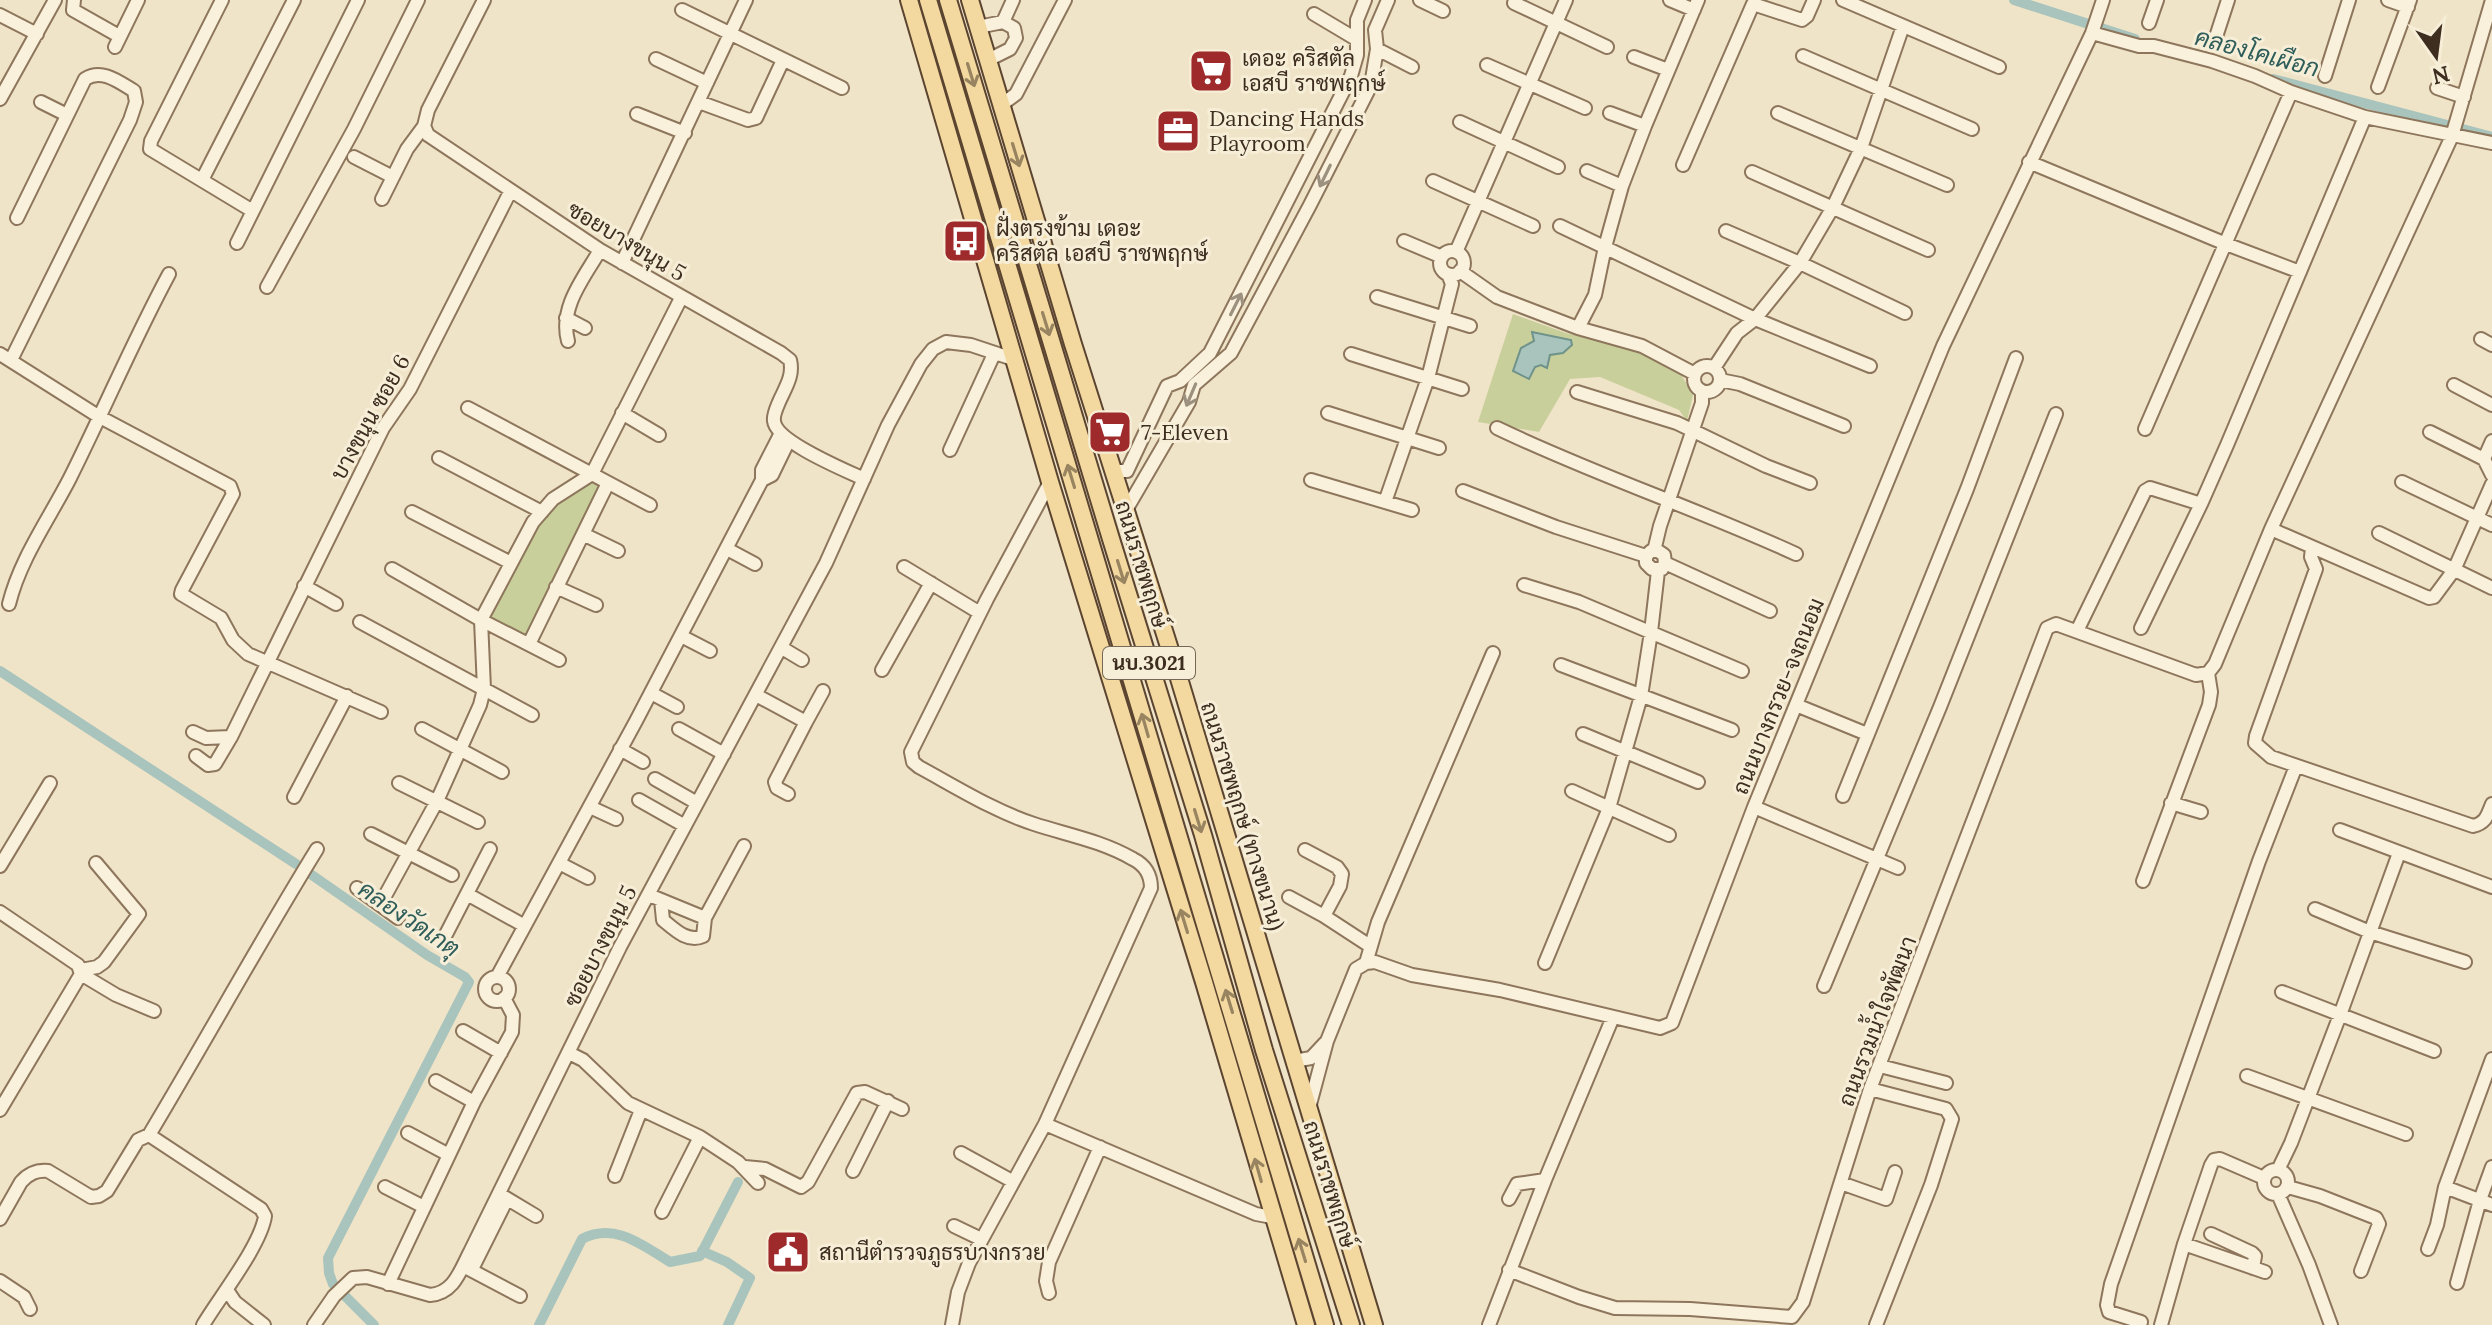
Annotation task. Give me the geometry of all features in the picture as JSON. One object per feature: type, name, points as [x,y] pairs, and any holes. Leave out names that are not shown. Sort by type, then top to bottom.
[{"type":"main road","name":"นบ.3021","points":[[909,0],[1050,482],[1306,1325]]},
{"type":"main road","points":[[918,0],[941,41]]},
{"type":"main road","name":"ถนนราชพฤกษ์","points":[[928,0],[1325,1325]]},
{"type":"main road","name":"ถนนราชพฤกษ์","points":[[948,0],[1264,1050],[1351,1325]]},
{"type":"main road","name":"ถนนราชพฤกษ์ (ทางขนาน)","points":[[970,0],[1374,1325]]},
{"type":"main road","points":[[1171,657],[1181,730],[1175,746]]},
{"type":"main road","points":[[1233,1085],[1278,1171]]},
{"type":"street","points":[[0,99],[4,81],[37,34],[55,0]]},
{"type":"street","points":[[74,0],[73,10],[117,42],[138,0]]},
{"type":"street","points":[[222,0],[151,141],[150,149],[251,210]]},
{"type":"street","points":[[202,180],[294,0]]},
{"type":"street","points":[[237,243],[358,0]]},
{"type":"street","points":[[267,287],[347,142],[418,0]]},
{"type":"street","points":[[382,199],[407,149],[424,126],[428,110],[484,0]]},
{"type":"street","points":[[622,263],[746,0]]},
{"type":"street","points":[[1003,22],[1013,0]]},
{"type":"street","points":[[1001,105],[1016,94],[1065,0]]},
{"type":"street","points":[[1114,471],[1127,471],[1167,386],[1180,381],[1210,353],[1351,76],[1357,55],[1357,20],[1365,0]]},
{"type":"street","points":[[1126,510],[1189,402],[1194,385],[1231,353],[1310,205],[1371,85],[1377,49],[1375,30],[1388,0]]},
{"type":"street","points":[[1420,0],[1443,11]]},
{"type":"street","points":[[1456,252],[1566,0]]},
{"type":"street","points":[[1578,328],[1595,295],[1622,186],[1696,5],[1670,0]]},
{"type":"street","points":[[1683,165],[1754,2],[1802,20],[1814,0]]},
{"type":"street","points":[[1843,0],[1999,67]]},
{"type":"street","name":"ถนนบางกรวย-จงถนอม","points":[[1366,963],[1375,962],[1412,975],[1500,990],[1660,1028],[1672,1023],[1754,807],[1943,346],[2094,27],[2103,0]]},
{"type":"street","points":[[2149,23],[2157,0]]},
{"type":"street","points":[[2214,43],[2228,0]]},
{"type":"street","points":[[2325,76],[2349,0]]},
{"type":"street","points":[[2378,87],[2409,3],[2388,0]]},
{"type":"street","points":[[2143,881],[2209,705],[2211,692],[2208,673],[2215,664],[2271,529],[2454,130],[2492,0]]},
{"type":"street","points":[[1514,3],[1607,47]]},
{"type":"street","points":[[682,10],[842,88]]},
{"type":"street","points":[[1314,14],[1356,39]]},
{"type":"street","points":[[0,15],[37,34]]},
{"type":"street","points":[[978,27],[1003,22],[1014,28],[1016,38],[1005,53],[988,60]]},
{"type":"street","points":[[1702,391],[1714,390],[1717,374],[1737,333],[1755,319],[1800,263],[1833,207],[1861,148],[1903,26]]},
{"type":"street","points":[[2094,27],[2212,61],[2365,117],[2454,130],[2492,143]]},
{"type":"street","points":[[1377,49],[1412,67]]},
{"type":"street","points":[[1803,56],[1972,129]]},
{"type":"street","points":[[1634,57],[1668,70]]},
{"type":"street","points":[[656,59],[707,83]]},
{"type":"street","points":[[699,102],[748,120],[756,118],[783,60]]},
{"type":"street","points":[[1487,65],[1585,108]]},
{"type":"street","points":[[17,218],[85,79],[95,74],[117,79],[134,91],[136,97],[130,120],[118,146],[5,357],[100,416],[230,486],[233,494],[181,594],[221,618],[233,640],[248,654],[381,712]]},
{"type":"street","points":[[2437,88],[2464,97]]},
{"type":"street","points":[[2145,429],[2291,92]]},
{"type":"street","points":[[41,102],[67,115]]},
{"type":"street","points":[[1610,113],[1645,126]]},
{"type":"street","points":[[1778,113],[1947,185]]},
{"type":"street","points":[[637,114],[685,133]]},
{"type":"street","points":[[2141,628],[2201,504],[2365,117]]},
{"type":"street","points":[[1460,122],[1558,167]]},
{"type":"street","name":"ซอยบางขนุน 5","points":[[424,126],[434,140],[600,250],[790,360],[792,373],[774,421],[785,436]]},
{"type":"street","points":[[354,157],[393,177]]},
{"type":"street","points":[[2029,162],[2300,272]]},
{"type":"street","points":[[1587,171],[1622,186]]},
{"type":"street","points":[[1752,172],[1928,250]]},
{"type":"street","points":[[1433,181],[1533,226]]},
{"type":"street","name":"บางขนุน ซอย 6","points":[[196,756],[212,765],[231,737],[383,428],[410,389],[510,192]]},
{"type":"street","points":[[1291,196],[1310,205]]},
{"type":"street","points":[[1560,226],[1755,319],[1870,366]]},
{"type":"street","points":[[1726,231],[1905,313]]},
{"type":"street","points":[[1404,241],[1442,257]]},
{"type":"street","points":[[568,341],[566,318],[570,302],[600,250]]},
{"type":"street","points":[[1385,502],[1428,378],[1454,272],[1463,260],[1456,252],[1447,252],[1442,257],[1441,267],[1454,272],[1497,297],[1578,328],[1642,346],[1695,374]]},
{"type":"street","points":[[9,604],[14,583],[169,274]]},
{"type":"street","points":[[1377,297],[1470,326]]},
{"type":"street","points":[[380,905],[437,801],[473,724],[484,689],[481,620],[533,522],[553,499],[592,474],[681,298]]},
{"type":"street","points":[[566,318],[585,328]]},
{"type":"street","name":"ซอยบางขนุน 5","points":[[314,1325],[349,1280],[360,1277],[423,1294],[438,1294],[450,1287],[467,1268],[620,947],[655,898],[685,826],[826,563],[888,425],[921,364],[933,349],[946,342],[957,342],[1016,360]]},
{"type":"street","points":[[950,450],[994,354]]},
{"type":"street","points":[[1351,354],[1462,389]]},
{"type":"street","points":[[1843,796],[1967,489],[2016,358]]},
{"type":"street","points":[[1770,611],[1662,567],[1648,566],[1702,403],[1702,391],[1694,382],[1695,374],[1705,367],[1844,426]]},
{"type":"street","points":[[2454,385],[2492,405]]},
{"type":"street","points":[[1577,392],[1693,430],[1766,466],[1810,483]]},
{"type":"street","points":[[468,408],[650,505]]},
{"type":"street","points":[[622,413],[659,435]]},
{"type":"street","points":[[1328,413],[1439,448]]},
{"type":"street","points":[[1824,986],[1992,579],[2056,414]]},
{"type":"street","points":[[1497,428],[1547,452],[1742,529],[1796,554]]},
{"type":"street","points":[[2430,432],[2484,459],[2492,475]]},
{"type":"street","points":[[497,977],[505,980],[509,989],[504,998],[494,1000],[486,993],[487,983],[497,977],[590,807],[762,480],[772,475],[785,436],[864,479]]},
{"type":"street","points":[[2484,459],[2492,441]]},
{"type":"street","points":[[439,458],[542,512]]},
{"type":"street","points":[[1311,480],[1412,510]]},
{"type":"street","points":[[952,1325],[962,1280],[981,1239],[1045,1124],[1151,888],[1146,870],[1133,859],[1091,840],[1020,819],[913,762],[911,752],[1050,482]]},
{"type":"street","points":[[2402,482],[2492,525]]},
{"type":"street","points":[[529,644],[608,483]]},
{"type":"street","points":[[2271,529],[2429,598],[2438,594],[2454,570],[2492,484]]},
{"type":"street","points":[[2077,631],[2145,491],[2150,488],[2201,504]]},
{"type":"street","points":[[1463,491],[1556,527],[1650,554]]},
{"type":"street","points":[[412,512],[511,563]]},
{"type":"street","points":[[2379,533],[2492,588]]},
{"type":"street","points":[[583,534],[618,551]]},
{"type":"street","points":[[2312,548],[2311,557],[2316,569],[2255,743],[2258,748],[2271,757],[2473,826],[2485,820],[2492,804]]},
{"type":"street","points":[[727,549],[755,564]]},
{"type":"street","points":[[904,567],[980,613]]},
{"type":"street","points":[[1545,963],[1609,808],[1641,696],[1662,567]]},
{"type":"street","points":[[392,569],[559,660]]},
{"type":"street","points":[[882,670],[931,583]]},
{"type":"street","points":[[1524,585],[1579,602],[1742,671]]},
{"type":"street","points":[[304,586],[336,604]]},
{"type":"street","points":[[556,587],[596,605]]},
{"type":"street","points":[[360,622],[532,715]]},
{"type":"street","name":"ถนนรวมน้ำใจพัฒนา","points":[[1509,1270],[1615,1308],[1690,1309],[1792,1317],[1803,1302],[1870,1089],[2047,628],[2056,624],[2196,675],[2208,673]]},
{"type":"street","points":[[681,636],[710,651]]},
{"type":"street","points":[[782,648],[802,660]]},
{"type":"street","points":[[1309,1110],[1327,1041],[1356,969],[1366,963],[1370,946],[1493,653]]},
{"type":"street","points":[[1561,665],[1732,730]]},
{"type":"street","points":[[788,794],[775,784],[823,691]]},
{"type":"street","points":[[651,693],[677,707]]},
{"type":"street","points":[[756,695],[806,722]]},
{"type":"street","points":[[294,797],[347,696]]},
{"type":"street","points":[[1796,705],[1867,734]]},
{"type":"street","points":[[422,729],[502,772]]},
{"type":"street","points":[[679,729],[724,754]]},
{"type":"street","points":[[193,732],[206,738],[231,737]]},
{"type":"street","points":[[1583,734],[1698,782]]},
{"type":"street","points":[[620,749],[643,762]]},
{"type":"street","points":[[2141,1322],[2109,1312],[2107,1305],[2111,1284],[2254,873],[2296,766]]},
{"type":"street","points":[[655,779],[697,803]]},
{"type":"street","points":[[0,866],[50,783]]},
{"type":"street","points":[[399,783],[478,822]]},
{"type":"street","points":[[1572,791],[1669,835]]},
{"type":"street","points":[[639,800],[685,826]]},
{"type":"street","points":[[2171,803],[2201,812]]},
{"type":"street","points":[[590,807],[616,819]]},
{"type":"street","points":[[1754,807],[1898,868]]},
{"type":"street","points":[[2340,830],[2492,887]]},
{"type":"street","points":[[371,834],[452,875]]},
{"type":"street","points":[[655,898],[663,920],[689,937],[700,938],[703,936],[705,918],[744,846]]},
{"type":"street","points":[[0,1219],[21,1182],[40,1170],[48,1171],[91,1197],[103,1194],[138,1140],[149,1135],[317,849]]},
{"type":"street","points":[[442,942],[490,849]]},
{"type":"street","points":[[1305,850],[1337,867],[1342,874],[1340,886],[1324,916]]},
{"type":"street","points":[[2278,1170],[2340,1015],[2399,853]]},
{"type":"street","points":[[0,1110],[81,972],[104,962],[139,914],[96,863]]},
{"type":"street","points":[[559,863],[588,878]]},
{"type":"street","points":[[357,888],[398,918]]},
{"type":"street","points":[[467,894],[523,925]]},
{"type":"street","points":[[1289,897],[1370,946]]},
{"type":"street","points":[[655,898],[705,918]]},
{"type":"street","points":[[2315,909],[2370,932],[2465,962]]},
{"type":"street","points":[[0,912],[44,940],[78,965],[81,972],[116,995],[154,1011]]},
{"type":"street","points":[[2282,992],[2434,1051]]},
{"type":"street","points":[[388,1284],[514,1024],[504,998]]},
{"type":"street","points":[[1489,1325],[1613,1017]]},
{"type":"street","points":[[463,1031],[501,1053]]},
{"type":"street","points":[[1294,1061],[1311,1058],[1327,1041]]},
{"type":"street","points":[[569,1053],[583,1060],[614,1091],[641,1110],[703,1138],[745,1167],[758,1183]]},
{"type":"street","points":[[2428,1249],[2445,1187],[2492,1059]]},
{"type":"street","points":[[1880,1066],[1946,1083]]},
{"type":"street","points":[[2247,1076],[2406,1134]]},
{"type":"street","points":[[0,1080],[14,1087]]},
{"type":"street","points":[[436,1081],[474,1102]]},
{"type":"street","points":[[1870,1089],[1946,1109],[1952,1119],[1931,1185],[1876,1325]]},
{"type":"street","points":[[745,1167],[765,1169],[801,1187],[808,1182],[857,1093],[865,1092],[902,1109]]},
{"type":"street","points":[[853,1171],[888,1101]]},
{"type":"street","points":[[615,1176],[641,1110]]},
{"type":"street","points":[[1045,1124],[1256,1214],[1272,1217]]},
{"type":"street","points":[[408,1133],[449,1155]]},
{"type":"street","points":[[149,1135],[263,1212],[265,1221],[261,1231],[203,1325]]},
{"type":"street","points":[[682,1188],[703,1138]]},
{"type":"street","points":[[662,1212],[703,1138]]},
{"type":"street","points":[[1049,1293],[1046,1281],[1049,1262],[1100,1147]]},
{"type":"street","points":[[961,1153],[1012,1181]]},
{"type":"street","points":[[2161,1325],[2184,1244],[2214,1160],[2220,1159],[2264,1178]]},
{"type":"street","points":[[2457,1283],[2486,1203],[2492,1167]]},
{"type":"street","points":[[2331,1325],[2283,1191],[2287,1176],[2278,1170],[2269,1172],[2264,1178],[2266,1190],[2283,1191],[2320,1196],[2376,1218],[2379,1224],[2361,1271]]},
{"type":"street","points":[[1841,1183],[1886,1199],[1895,1172]]},
{"type":"street","points":[[1509,1199],[1517,1184],[1545,1180]]},
{"type":"street","points":[[385,1187],[424,1207]]},
{"type":"street","points":[[2445,1187],[2486,1203]]},
{"type":"street","points":[[503,1196],[536,1216]]},
{"type":"street","points":[[954,1226],[981,1239]]},
{"type":"street","points":[[2184,1244],[2259,1270],[2252,1253],[2211,1234]]},
{"type":"street","points":[[467,1268],[520,1296]]},
{"type":"street","points":[[0,1281],[24,1297],[30,1309]]},
{"type":"street","points":[[227,1290],[235,1302],[264,1325]]},
{"type":"green space","points":[[1513,314],[1566,333],[1661,359],[1678,369],[1693,395],[1687,421],[1679,410],[1600,377],[1570,379],[1539,432],[1478,422]]},
{"type":"green space","points":[[592,474],[608,483],[529,644],[481,620],[533,522]]},
{"type":"water","points":[[1532,332],[1571,340],[1572,345],[1563,353],[1550,355],[1547,368],[1541,365],[1535,367],[1529,379],[1513,371],[1521,348],[1534,341]]},
{"type":"waterway","name":"คลองโคเผือก","points":[[2014,0],[2135,39]]},
{"type":"waterway","name":"คลองโคเผือก","points":[[2273,79],[2492,137]]},
{"type":"waterway","name":"คลองวัดเกตุ","points":[[0,671],[296,864],[469,982],[328,1258],[333,1284],[374,1325]]},
{"type":"waterway","points":[[539,1325],[582,1239],[594,1234],[617,1234],[670,1262],[700,1256],[738,1182]]},
{"type":"waterway","points":[[702,1251],[727,1262],[750,1278],[728,1325]]},
{"type":"place","name":"เดอะ คริสตัล เอสบี ราชพฤกษ์","points":[[1211,71]]},
{"type":"place","name":"Dancing Hands Playroom","points":[[1178,131]]},
{"type":"place","name":"ฝั่งตรงข้าม เดอะ คริสตัล เอสบี ราชพฤกษ์","points":[[965,241]]},
{"type":"place","name":"7-Eleven","points":[[1110,432]]},
{"type":"place","name":"สถานีตำรวจภูธรบางกรวย","points":[[788,1252]]}]
